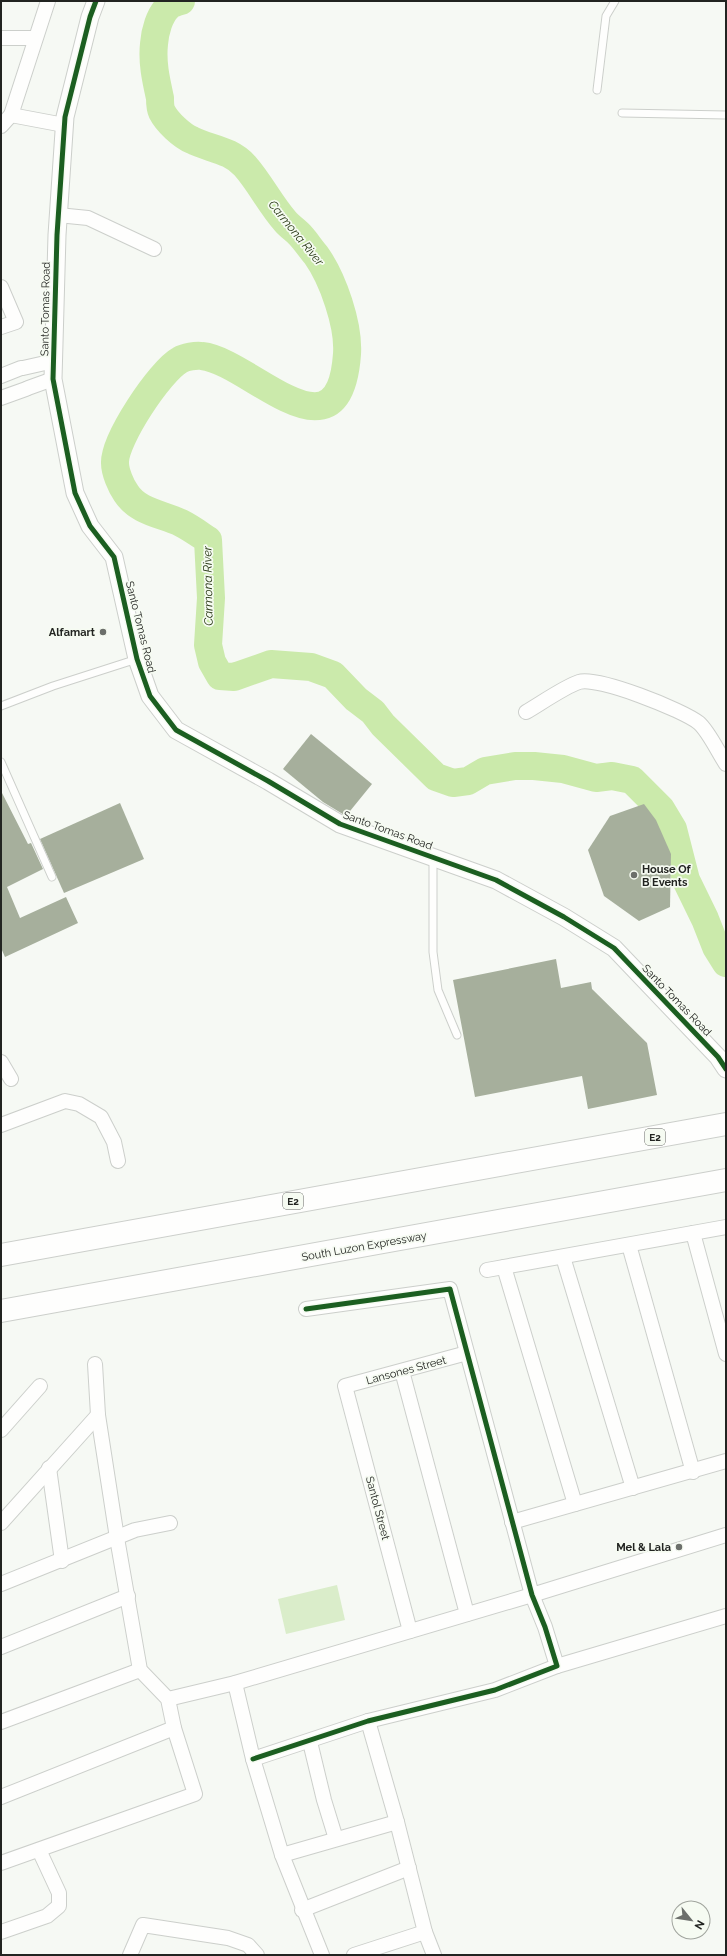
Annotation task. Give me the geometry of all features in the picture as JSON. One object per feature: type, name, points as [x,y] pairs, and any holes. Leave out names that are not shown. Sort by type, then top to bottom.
[{"type":"highway","name":"E2","points":[[1,1255],[726,1124]]},
{"type":"highway","name":"South Luzon Expressway","points":[[1,1311],[726,1180]]},
{"type":"street","points":[[1,126],[48,1]]},
{"type":"street","name":"Santo Tomas Road","points":[[96,1],[90,17],[64,125],[58,215],[53,378],[75,493],[90,526],[114,557],[137,659],[150,696],[176,730],[268,781],[340,824],[496,880],[564,917],[614,948],[718,1057],[726,1070]]},
{"type":"street","points":[[1,38],[35,38]]},
{"type":"street","points":[[6,115],[64,125]]},
{"type":"street","points":[[58,215],[88,218],[154,249]]},
{"type":"street","points":[[1,287],[16,322],[1,327]]},
{"type":"street","points":[[1,376],[22,368],[54,361]]},
{"type":"street","points":[[1,398],[53,378]]},
{"type":"street","points":[[526,712],[579,682],[594,682],[661,702],[690,717],[704,729],[726,764]]},
{"type":"street","points":[[1,1062],[11,1079]]},
{"type":"street","points":[[1,1125],[65,1101],[79,1104],[101,1117],[114,1142],[118,1162]]},
{"type":"street","points":[[487,1270],[726,1227]]},
{"type":"street","points":[[694,1233],[726,1354]]},
{"type":"street","points":[[629,1245],[693,1472]]},
{"type":"street","points":[[563,1257],[634,1488]]},
{"type":"street","points":[[504,1267],[576,1504]]},
{"type":"street","points":[[306,1309],[450,1288],[532,1595],[545,1627],[557,1666]]},
{"type":"street","name":"Lansones Street","points":[[345,1386],[467,1353]]},
{"type":"street","points":[[1,1863],[194,1794],[174,1728],[168,1700],[140,1670],[117,1538],[98,1415],[95,1364]]},
{"type":"street","points":[[402,1371],[467,1614]]},
{"type":"street","points":[[1,1430],[40,1386]]},
{"type":"street","name":"Santol Street","points":[[345,1386],[410,1631]]},
{"type":"street","points":[[1,1523],[98,1415]]},
{"type":"street","points":[[512,1522],[726,1462]]},
{"type":"street","points":[[49,1468],[62,1561]]},
{"type":"street","points":[[1,1584],[62,1561],[135,1530],[170,1523]]},
{"type":"street","points":[[168,1700],[234,1683],[532,1595],[726,1534]]},
{"type":"street","points":[[1,1647],[128,1596]]},
{"type":"street","points":[[253,1759],[310,1742],[368,1722],[495,1690],[557,1666],[726,1616]]},
{"type":"street","points":[[1,1722],[140,1670]]},
{"type":"street","points":[[234,1683],[253,1759],[282,1855],[302,1910],[322,1955]]},
{"type":"street","points":[[368,1722],[397,1822],[426,1932],[434,1955]]},
{"type":"street","points":[[1,1797],[174,1728]]},
{"type":"street","points":[[310,1742],[324,1800],[336,1839]]},
{"type":"street","points":[[282,1855],[397,1822]]},
{"type":"street","points":[[1,1932],[47,1916],[60,1906],[59,1893],[40,1850]]},
{"type":"street","points":[[302,1910],[409,1868]]},
{"type":"street","points":[[130,1955],[143,1925],[228,1938],[248,1945],[257,1955]]},
{"type":"street","points":[[354,1955],[426,1932]]},
{"type":"lane","points":[[597,90],[606,16],[615,1]]},
{"type":"lane","points":[[622,113],[726,115]]},
{"type":"lane","points":[[1,706],[53,686],[137,659]]},
{"type":"lane","points":[[1,762],[52,877]]},
{"type":"lane","points":[[433,858],[433,952],[438,990],[457,1035]]},
{"type":"green space","points":[[337,1585],[345,1620],[286,1634],[278,1599]]},
{"type":"building","points":[[311,734],[372,784],[346,816],[323,802],[283,769]]},
{"type":"building","points":[[1,791],[28,844],[31,843],[43,869],[7,887],[20,918],[66,897],[78,923],[5,957],[1,948]]},
{"type":"building","points":[[120,803],[144,859],[64,893],[40,839]]},
{"type":"building","name":"House Of B Events","points":[[644,804],[656,820],[671,854],[670,907],[639,921],[604,896],[588,850],[610,816]]},
{"type":"building","points":[[556,959],[561,988],[591,982],[592,989],[647,1043],[657,1095],[588,1109],[582,1076],[475,1097],[453,980]]},
{"type":"waterway","name":"Carmona River","points":[[181,1],[169,6],[160,19],[155,34],[154,65],[162,112],[171,124],[188,138],[233,156],[245,166],[280,214],[303,239],[322,265],[339,303],[343,316],[347,342],[347,354],[340,387],[328,403],[310,406],[290,400],[222,362],[202,356],[191,356],[182,359],[171,367],[150,391],[122,439],[117,452],[115,467],[120,483],[131,499],[151,512],[185,525],[208,540],[211,598],[208,645],[212,662],[220,676],[234,677],[271,664],[311,667],[333,675],[356,699],[373,712],[383,725],[436,777],[453,783],[468,781],[485,771],[515,766],[563,769],[596,778],[612,776],[632,780],[661,809],[673,829],[686,880],[705,919],[716,947],[726,963]]},
{"type":"cycle path","points":[[96,1],[90,17],[65,117],[57,235],[53,379],[75,493],[90,526],[114,557],[137,659],[150,696],[176,730],[268,781],[340,824],[496,880],[564,917],[614,948],[718,1057],[726,1069]]},
{"type":"cycle path","points":[[253,1759],[368,1721],[495,1690],[557,1666],[545,1627],[532,1595],[450,1289],[306,1309]]},
{"type":"place","name":"Alfamart","points":[[103,632]]},
{"type":"place","name":"House Of B Events","points":[[634,875]]},
{"type":"place","name":"Mel & Lala","points":[[679,1547]]}]
